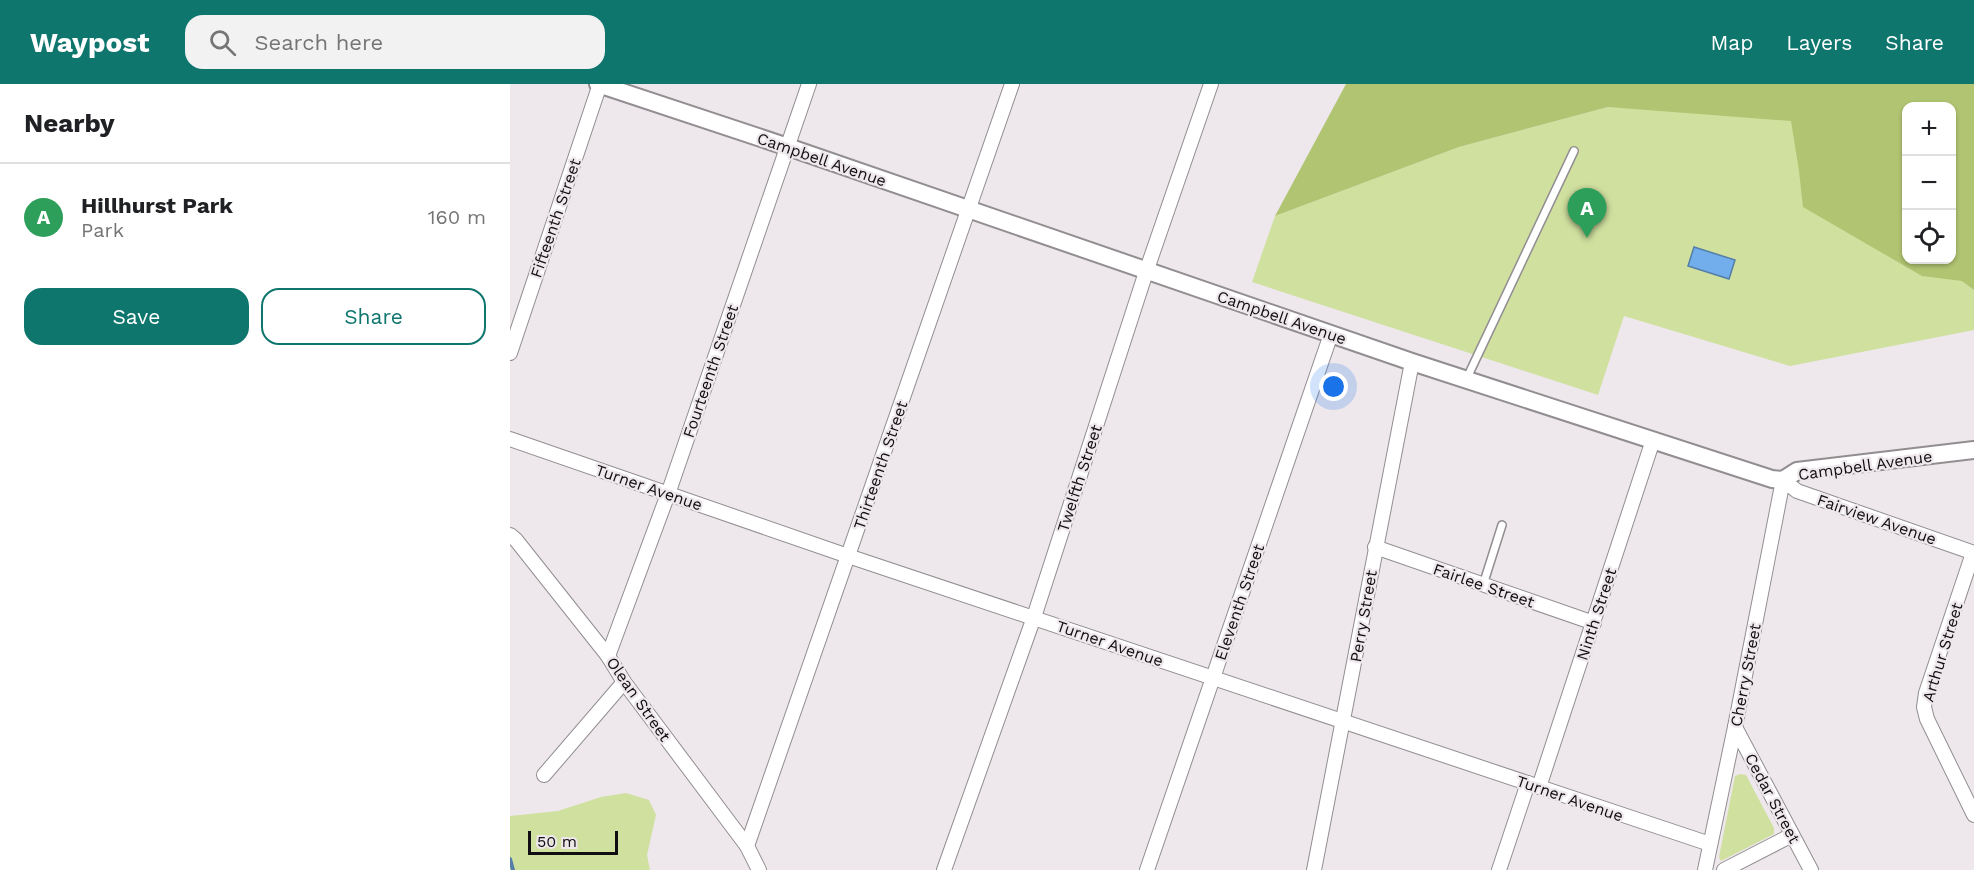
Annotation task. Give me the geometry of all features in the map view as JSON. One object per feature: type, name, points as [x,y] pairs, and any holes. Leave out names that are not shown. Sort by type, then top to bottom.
[{"type":"street","name":"Campbell Avenue","points":[[600,84],[1412,362],[1772,479],[1783,480],[1797,471],[1974,450]]},
{"type":"street","name":"Fifteenth Street","points":[[510,352],[600,84]]},
{"type":"street","name":"Fourteenth Street","points":[[608,656],[668,494],[809,84]]},
{"type":"street","name":"Thirteenth Street","points":[[747,846],[1012,84]]},
{"type":"street","name":"Twelfth Street","points":[[944,870],[1034,617],[1146,272],[1211,84]]},
{"type":"street","name":"Eleventh Street","points":[[1147,870],[1331,334]]},
{"type":"street","name":"Perry Street","points":[[1314,870],[1412,362]]},
{"type":"street","name":"Turner Avenue","points":[[510,439],[848,556],[1710,844]]},
{"type":"street","name":"Ninth Street","points":[[1499,870],[1594,623],[1653,440]]},
{"type":"street","name":"Fairview Avenue","points":[[1783,480],[1797,491],[1974,553]]},
{"type":"street","name":"Cherry Street","points":[[1704,870],[1736,727],[1783,480]]},
{"type":"street","name":"Olean Street","points":[[510,535],[608,656],[624,682],[747,846],[759,870]]},
{"type":"street","name":"Fairlee Street","points":[[1375,547],[1594,623]]},
{"type":"street","name":"Arthur Street","points":[[1974,553],[1926,693],[1924,707],[1927,718],[1974,815]]},
{"type":"street","points":[[544,775],[624,682]]},
{"type":"street","name":"Cedar Street","points":[[1736,727],[1810,870]]},
{"type":"street","points":[[1724,870],[1792,835]]},
{"type":"lane","points":[[1466,380],[1574,151]]},
{"type":"lane","points":[[1483,585],[1502,525]]},
{"type":"green space","points":[[1346,84],[1974,84],[1974,290],[1962,281],[1922,276],[1803,207],[1791,121],[1608,107],[1459,147],[1275,216]]},
{"type":"green space","points":[[1608,107],[1902,116],[1902,264],[1956,264],[1956,234],[1974,116],[1974,330],[1790,366],[1624,316],[1598,395],[1252,282],[1275,216],[1459,147]]},
{"type":"green space","points":[[1746,775],[1774,828],[1774,834],[1721,861],[1719,857],[1735,776]]},
{"type":"green space","points":[[626,793],[649,800],[656,815],[647,855],[650,870],[510,870],[510,816],[558,811],[601,797]]},
{"type":"water","points":[[1694,247],[1735,260],[1729,279],[1688,266]]},
{"type":"waterway","points":[[510,859],[513,870]]},
{"type":"place","name":"Hillhurst Park","points":[[1587,238]]}]
